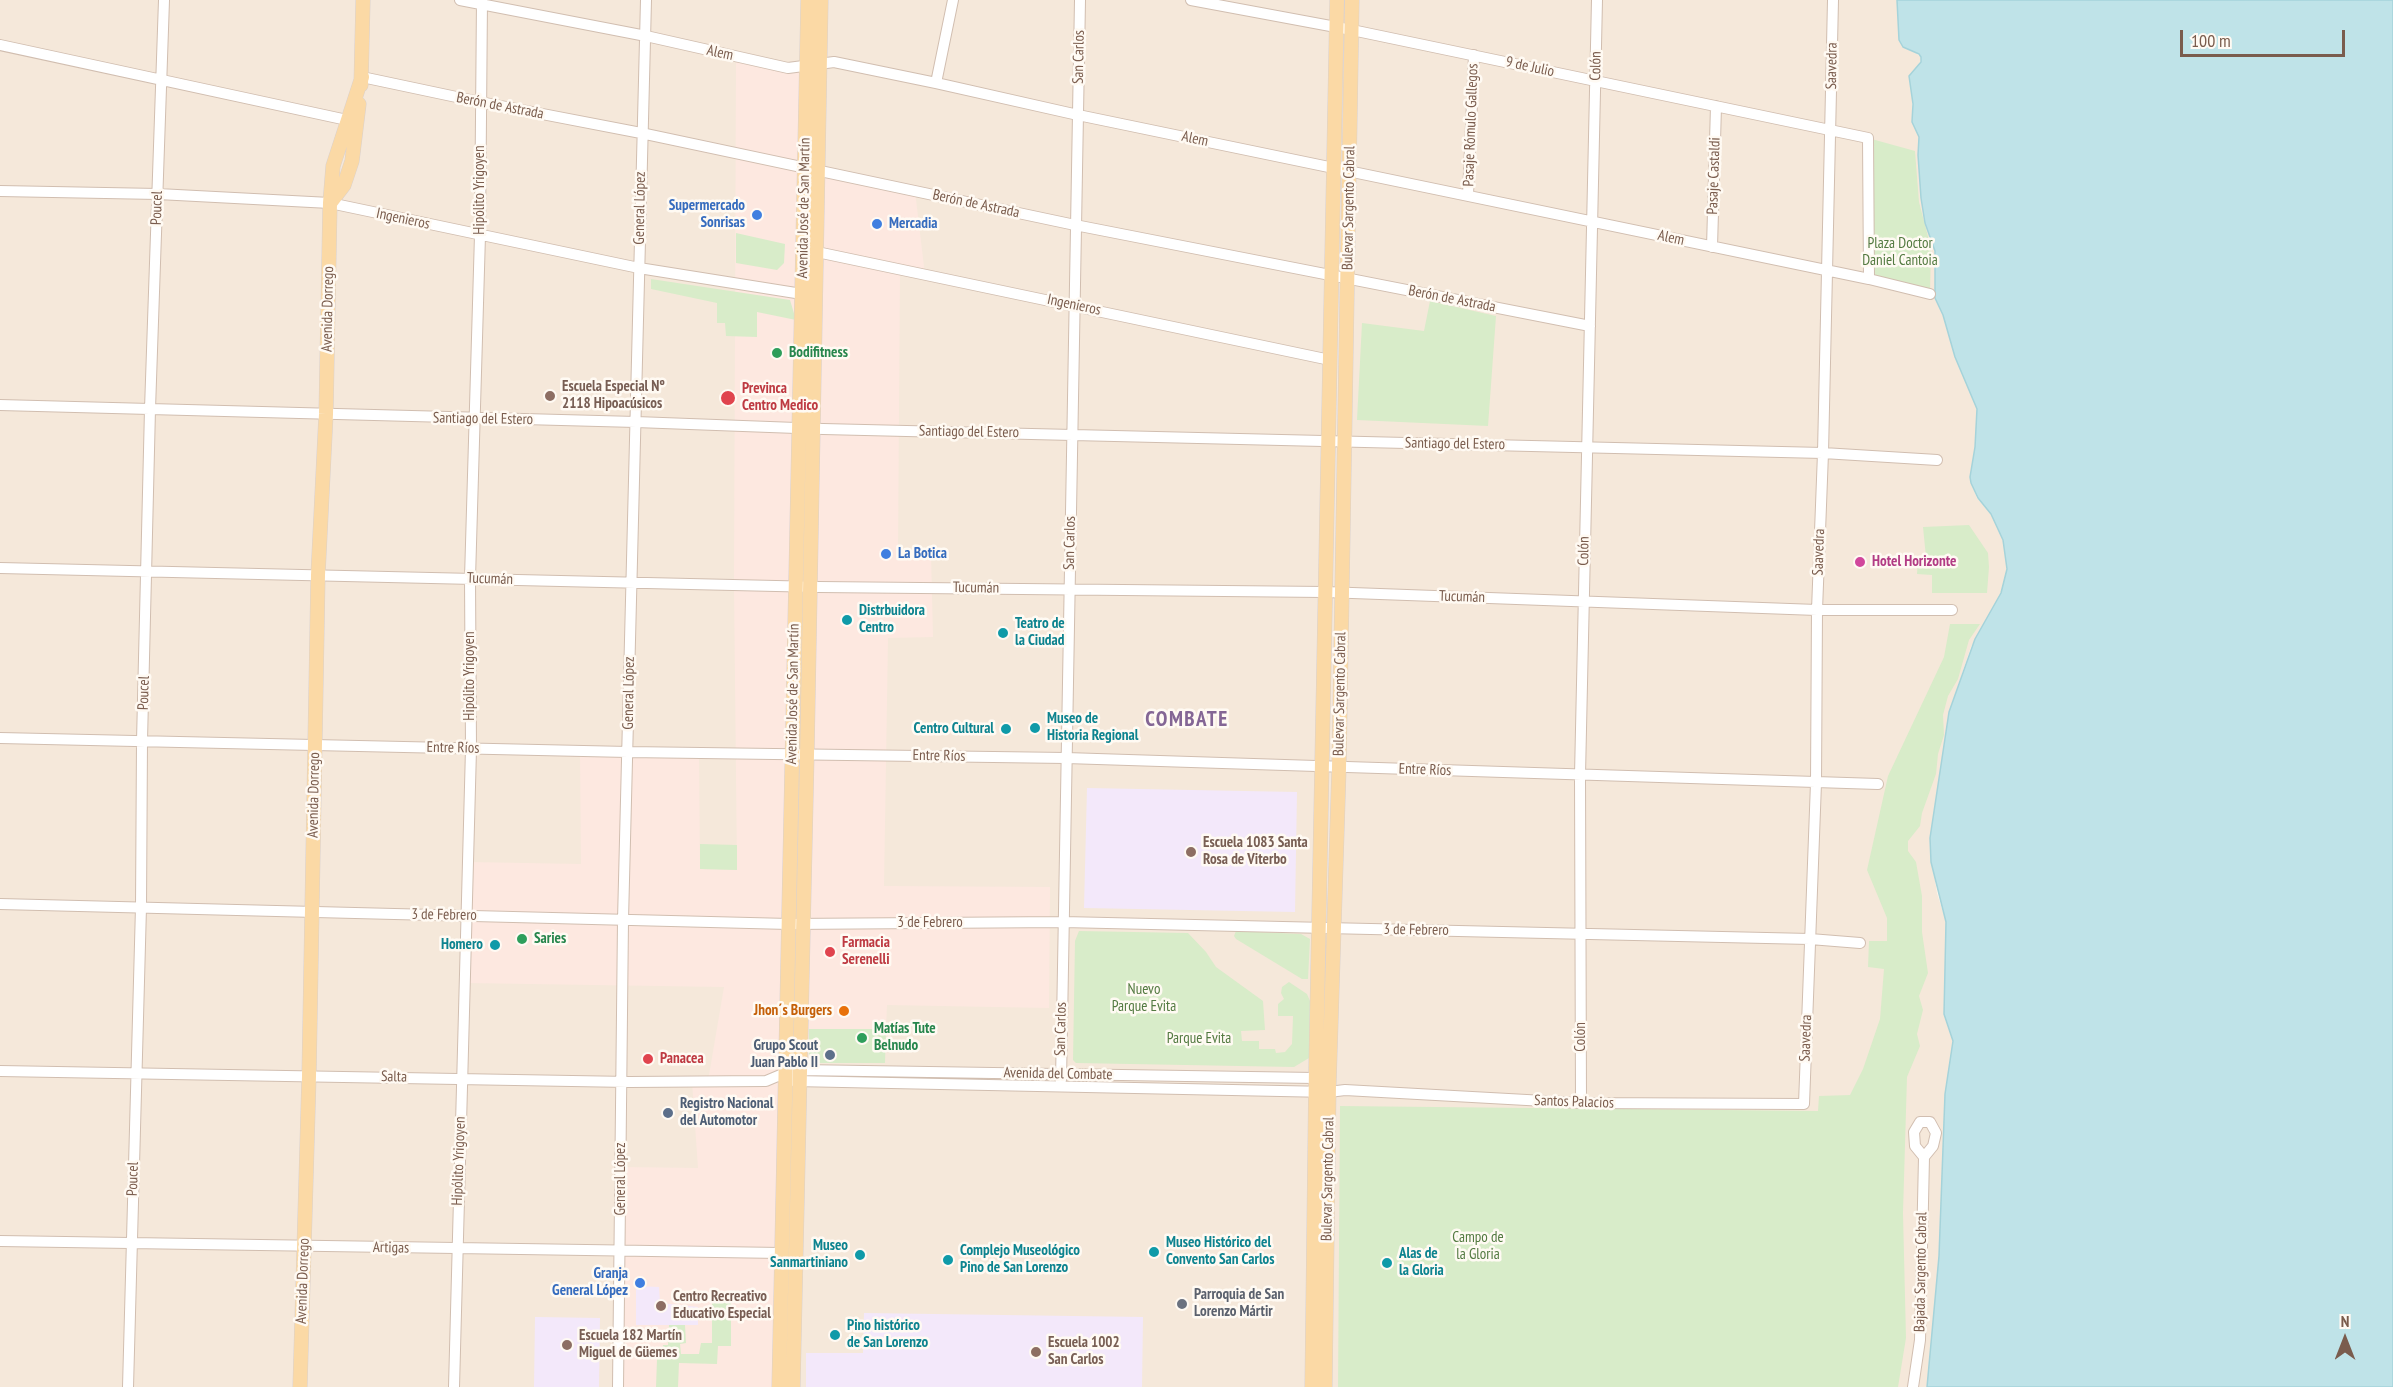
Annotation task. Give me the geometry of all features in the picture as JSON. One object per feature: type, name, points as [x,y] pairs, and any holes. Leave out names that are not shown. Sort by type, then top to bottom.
[{"type":"main road","name":"Avenida Dorrego","points":[[330,203],[344,185],[352,161],[362,77],[363,0]]},
{"type":"main road","name":"Avenida José de San Martín","points":[[778,1387],[802,294],[811,170],[813,66],[808,0]]},
{"type":"main road","name":"Avenida José de San Martín","points":[[813,66],[821,0]]},
{"type":"main road","name":"Bulevar Sargento Cabral","points":[[1325,1387],[1318,928],[1337,0]]},
{"type":"main road","name":"Bulevar Sargento Cabral","points":[[1312,1387],[1322,1086],[1334,928],[1339,768],[1352,0]]},
{"type":"main road","name":"Avenida Dorrego","points":[[300,1387],[309,1076],[318,575],[326,414],[330,203],[333,166],[362,77]]},
{"type":"main road","name":"Avenida José de San Martín","points":[[793,1387],[817,252],[811,170]]},
{"type":"street","name":"Poucel","points":[[128,1387],[141,907],[142,741],[148,572],[150,409],[164,0]]},
{"type":"street","name":"Alem","points":[[460,0],[482,2],[788,68],[834,62],[1078,115],[1869,279],[1930,294]]},
{"type":"street","name":"General López","points":[[618,1387],[623,920],[646,0]]},
{"type":"street","points":[[936,83],[953,0]]},
{"type":"street","name":"San Carlos","points":[[1060,1086],[1080,0]]},
{"type":"street","name":"9 de Julio","points":[[1191,0],[1352,30],[1868,138],[1869,279]]},
{"type":"street","name":"Colón","points":[[1581,1103],[1580,775],[1586,447],[1594,222],[1597,0]]},
{"type":"street","name":"Saavedra","points":[[1804,1104],[1816,783],[1817,610],[1824,453],[1833,0]]},
{"type":"street","name":"Hipólito Yrigoyen","points":[[454,1387],[471,749],[470,578],[480,235],[482,2]]},
{"type":"street","points":[[0,45],[162,82],[347,120],[354,144]]},
{"type":"street","name":"Pasaje Rómulo Gallegos","points":[[1468,195],[1474,55]]},
{"type":"street","name":"Berón de Astrada","points":[[362,77],[641,133],[1075,225],[1590,326]]},
{"type":"street","name":"Pasaje Castaldi","points":[[1712,247],[1716,106]]},
{"type":"street","name":"Ingenieros","points":[[0,191],[158,194],[330,203],[639,268],[802,294]]},
{"type":"street","name":"Ingenieros","points":[[817,252],[1330,360]]},
{"type":"street","name":"Santiago del Estero","points":[[0,405],[813,429],[1824,453],[1937,460]]},
{"type":"street","name":"Tucumán","points":[[0,568],[810,587],[1342,592],[1817,610],[1952,610]]},
{"type":"street","name":"Entre Ríos","points":[[0,738],[628,752],[1066,758],[1322,768],[1878,784]]},
{"type":"street","name":"3 de Febrero","points":[[0,904],[789,924],[1063,922],[1810,939],[1860,943]]},
{"type":"street","name":"Salta","points":[[0,1071],[621,1082],[766,1081],[785,1077]]},
{"type":"street","name":"Avenida del Combate","points":[[785,1077],[800,1075],[1061,1074],[1322,1086]]},
{"type":"street","name":"Avenida del Combate","points":[[800,1075],[1060,1086],[1322,1086]]},
{"type":"street","name":"Santos Palacios","points":[[1322,1086],[1345,1090],[1581,1103],[1804,1104]]},
{"type":"street","name":"Bajada Sargento Cabral","points":[[1913,1387],[1920,1340],[1924,1157]]},
{"type":"street","name":"Artigas","points":[[0,1241],[782,1253]]},
{"type":"shaded area","points":[[0,0],[1897,0],[1899,41],[1921,57],[1912,95],[1912,114],[1919,137],[1921,198],[1925,223],[1935,251],[1935,298],[1943,315],[1955,357],[1977,409],[1971,483],[1977,498],[1991,514],[2003,540],[2007,569],[2001,593],[1971,647],[1949,712],[1930,848],[1937,893],[1946,922],[1944,1014],[1953,1041],[1945,1094],[1939,1256],[1927,1387],[0,1387]]},
{"type":"shaded area","points":[[736,62],[806,71],[804,169],[915,191],[925,275],[900,270],[898,551],[931,554],[933,637],[888,638],[884,886],[1050,887],[1049,1008],[887,1005],[886,1029],[809,1029],[787,1024],[779,1387],[623,1387],[621,1167],[698,1168],[692,1082],[708,1081],[724,987],[465,983],[468,862],[581,864],[580,751],[699,752],[700,869],[737,870],[734,585]]},
{"type":"shaded area","name":"Escuela 1083 Santa Rosa de Viterbo","points":[[1087,788],[1297,792],[1295,912],[1084,908]]},
{"type":"shaded area","name":"Centro Recreativo Educativo Especial","points":[[636,1286],[659,1287],[660,1303],[698,1307],[698,1325],[636,1325]]},
{"type":"shaded area","name":"Escuela 1002 San Carlos","points":[[864,1313],[1143,1317],[1142,1387],[806,1387],[806,1353],[863,1353]]},
{"type":"shaded area","name":"Escuela 182 Martín Miguel de Güemes","points":[[535,1317],[600,1318],[599,1387],[534,1387]]},
{"type":"green space","name":"Plaza Doctor Daniel Cantoia","points":[[1868,138],[1915,151],[1919,202],[1931,248],[1930,294],[1869,279]]},
{"type":"green space","points":[[736,233],[785,244],[784,263],[777,270],[736,263]]},
{"type":"green space","points":[[651,279],[790,300],[796,320],[757,312],[757,337],[726,336],[725,323],[717,323],[717,303],[651,289]]},
{"type":"green space","points":[[1430,301],[1496,316],[1488,426],[1357,420],[1362,323],[1424,331]]},
{"type":"green space","points":[[1969,525],[1988,553],[1987,593],[1932,593],[1932,575],[1917,574],[1918,558],[1926,557],[1923,527]]},
{"type":"green space","name":"Campo de la Gloria","points":[[1950,624],[1980,624],[1969,640],[1958,679],[1948,696],[1943,715],[1944,735],[1938,754],[1936,774],[1922,813],[1920,826],[1908,841],[1908,851],[1916,862],[1922,896],[1922,932],[1928,973],[1919,996],[1923,1010],[1917,1034],[1920,1046],[1907,1077],[1903,1213],[1906,1338],[1898,1387],[1338,1387],[1340,1106],[1818,1111],[1819,1096],[1850,1095],[1863,1069],[1880,1019],[1884,969],[1868,967],[1869,941],[1887,941],[1887,918],[1867,870],[1888,776],[1944,657]]},
{"type":"green space","points":[[700,844],[737,845],[737,870],[700,869]]},
{"type":"green space","name":"Nuevo Parque Evita","points":[[1079,931],[1188,933],[1206,952],[1216,967],[1263,1001],[1265,1030],[1241,1031],[1242,1041],[1259,1041],[1259,1049],[1275,1049],[1276,1053],[1285,1052],[1292,1044],[1293,1016],[1278,1016],[1278,1004],[1284,999],[1281,993],[1282,987],[1289,982],[1307,994],[1310,1001],[1309,1058],[1294,1067],[1076,1063],[1073,1060],[1075,941]]},
{"type":"green space","points":[[1236,931],[1301,934],[1310,939],[1308,979],[1302,979],[1236,939],[1234,936]]},
{"type":"green space","points":[[809,1029],[886,1029],[885,1063],[815,1063],[809,1055]]},
{"type":"green space","points":[[712,1299],[731,1300],[731,1346],[718,1346],[717,1364],[679,1363],[678,1387],[656,1387],[657,1359],[661,1358],[663,1345],[668,1345],[669,1325],[685,1325],[686,1343],[680,1344],[681,1354],[699,1354],[701,1343],[712,1343]]},
{"type":"water","points":[[1897,0],[2393,0],[2393,1387],[1927,1387],[1939,1256],[1945,1094],[1953,1041],[1944,1014],[1946,922],[1931,862],[1930,838],[1949,712],[1975,639],[2001,593],[2007,569],[2003,540],[1991,514],[1978,498],[1971,483],[1977,409],[1955,357],[1943,315],[1935,298],[1935,251],[1925,223],[1921,198],[1919,137],[1912,122],[1913,104],[1909,76],[1921,62],[1921,57],[1903,47],[1899,40]]},
{"type":"place","name":"Supermercado Sonrisas","points":[[757,215]]},
{"type":"place","name":"Mercadia","points":[[877,224]]},
{"type":"place","name":"Bodifitness","points":[[777,353]]},
{"type":"place","name":"Escuela Especial Nº 2118 Hipoacúsicos","points":[[550,396]]},
{"type":"place","name":"Previnca Centro Medico","points":[[728,398]]},
{"type":"place","name":"La Botica","points":[[886,554]]},
{"type":"place","name":"Hotel Horizonte","points":[[1860,562]]},
{"type":"place","name":"Distrbuidora Centro","points":[[847,620]]},
{"type":"place","name":"Teatro de la Ciudad","points":[[1003,633]]},
{"type":"place","name":"Museo de Historia Regional","points":[[1035,728]]},
{"type":"place","name":"Centro Cultural","points":[[1006,729]]},
{"type":"place","name":"Escuela 1083 Santa Rosa de Viterbo","points":[[1191,852]]},
{"type":"place","name":"Saries","points":[[522,939]]},
{"type":"place","name":"Homero","points":[[495,945]]},
{"type":"place","name":"Farmacia Serenelli","points":[[830,952]]},
{"type":"place","name":"Jhon´s Burgers","points":[[844,1011]]},
{"type":"place","name":"Matías Tute Belnudo","points":[[862,1038]]},
{"type":"place","name":"Grupo Scout Juan Pablo II","points":[[830,1055]]},
{"type":"place","name":"Panacea","points":[[648,1059]]},
{"type":"place","name":"Registro Nacional del Automotor","points":[[668,1113]]},
{"type":"place","name":"Museo Histórico del Convento San Carlos","points":[[1154,1252]]},
{"type":"place","name":"Museo Sanmartiniano","points":[[860,1255]]},
{"type":"place","name":"Complejo Museológico Pino de San Lorenzo","points":[[948,1260]]},
{"type":"place","name":"Alas de la Gloria","points":[[1387,1263]]},
{"type":"place","name":"Granja General López","points":[[640,1283]]},
{"type":"place","name":"Parroquia de San Lorenzo Mártir","points":[[1182,1304]]},
{"type":"place","name":"Centro Recreativo Educativo Especial","points":[[661,1306]]},
{"type":"place","name":"Pino histórico de San Lorenzo","points":[[835,1335]]},
{"type":"place","name":"Escuela 182 Martín Miguel de Güemes","points":[[567,1345]]},
{"type":"place","name":"Escuela 1002 San Carlos","points":[[1036,1352]]},
{"type":"district","name":"COMBATE","points":[[1187,720]]},
{"type":"park label","name":"Parque Evita","points":[[1199,1039]]}]
